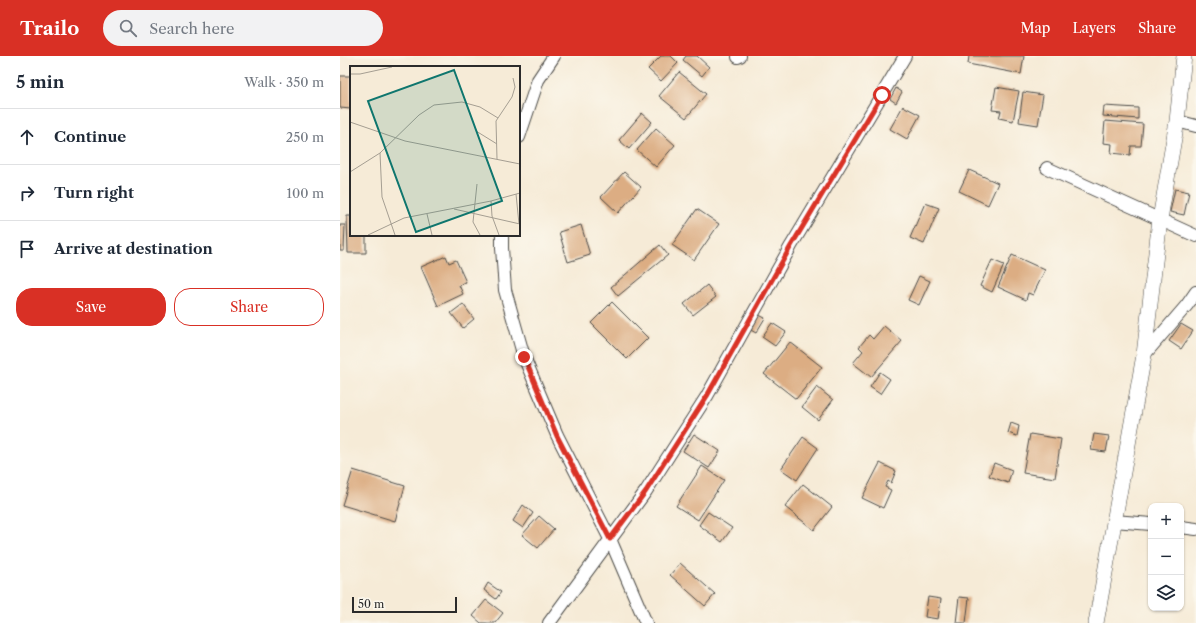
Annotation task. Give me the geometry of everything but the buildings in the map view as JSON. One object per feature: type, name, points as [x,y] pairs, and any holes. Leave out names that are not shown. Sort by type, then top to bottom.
[{"type":"street","points":[[520,134],[538,80],[554,56]]},
{"type":"street","points":[[549,623],[646,491],[707,396],[791,246],[905,56]]},
{"type":"street","points":[[1096,623],[1144,355],[1160,219],[1177,121],[1184,56]]},
{"type":"street","points":[[1177,121],[1196,126]]},
{"type":"street","points":[[1047,168],[1196,236]]},
{"type":"street","points":[[502,236],[505,290],[524,357],[557,436],[610,539],[646,623]]},
{"type":"street","points":[[1144,355],[1187,305],[1196,292]]},
{"type":"street","points":[[1114,521],[1148,524]]},
{"type":"street","points":[[1184,527],[1196,529]]},
{"type":"route","points":[[524,357],[557,436],[610,539],[646,491],[707,396],[791,246],[882,95]]}]
